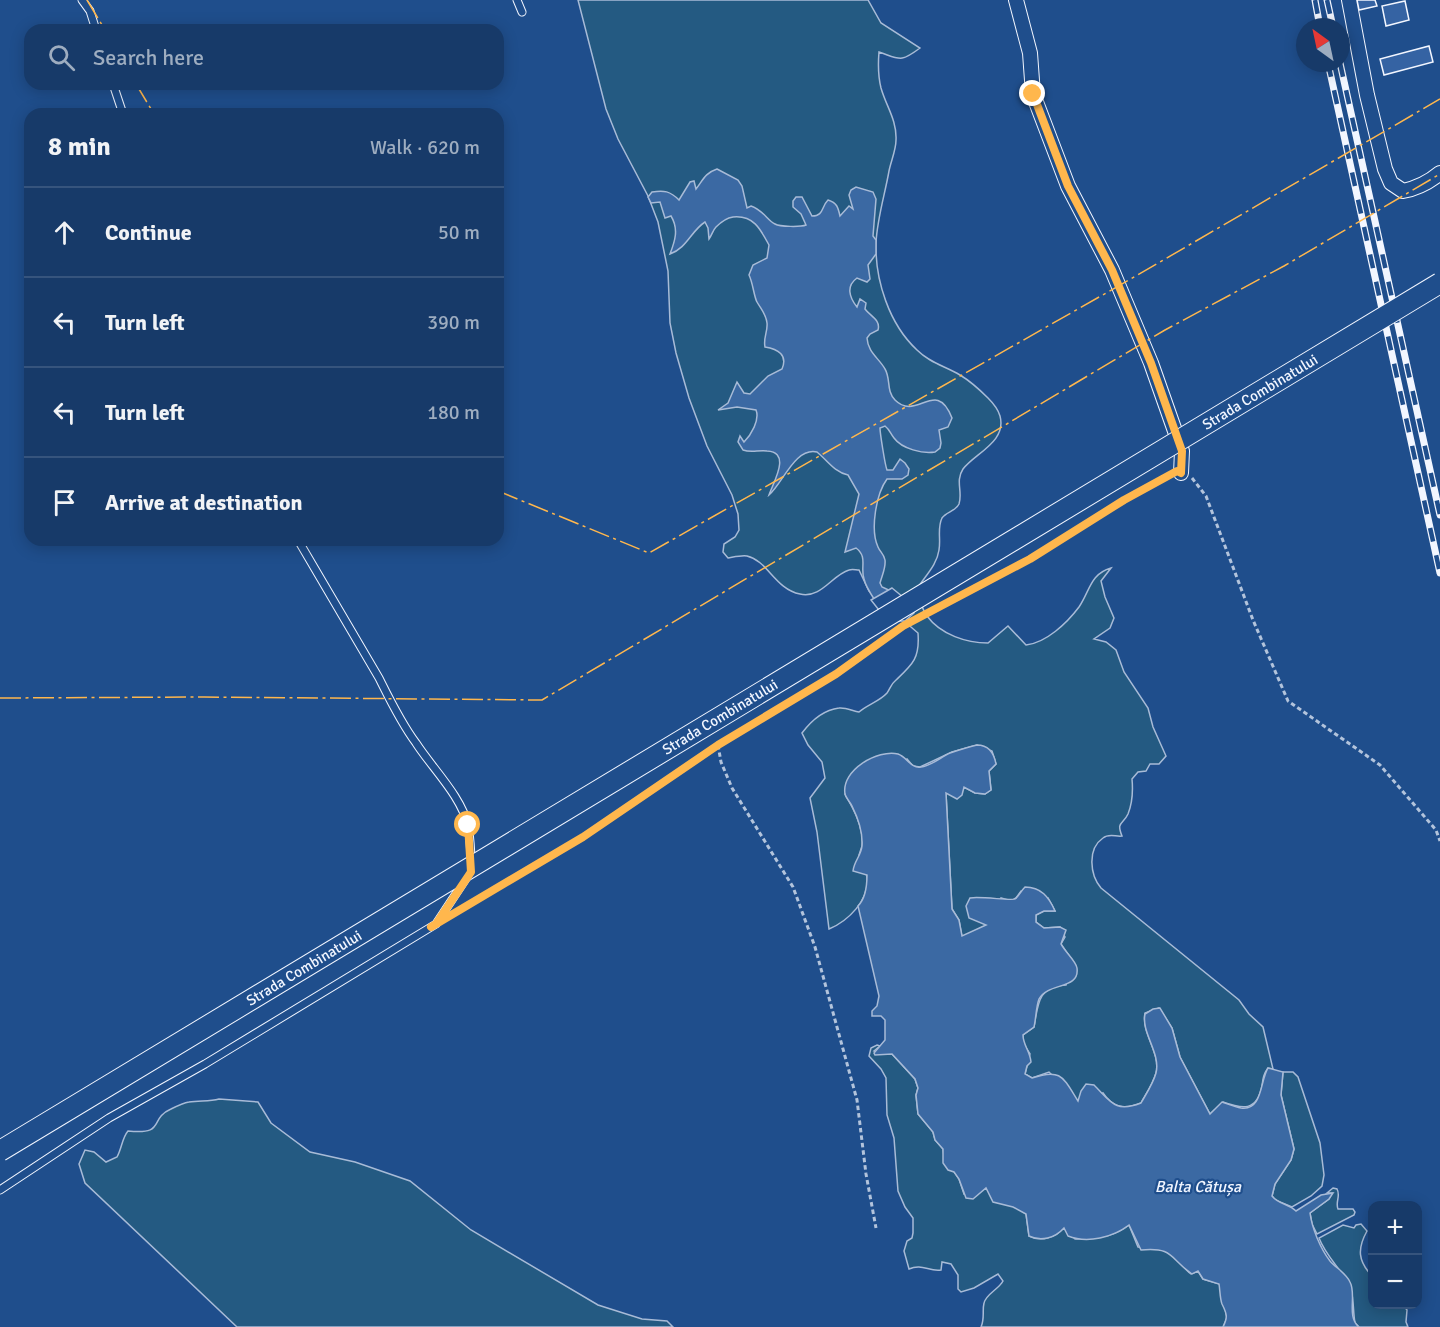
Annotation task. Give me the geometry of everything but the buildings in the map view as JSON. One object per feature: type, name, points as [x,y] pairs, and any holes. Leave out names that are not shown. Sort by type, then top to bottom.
[{"type":"street","points":[[1016,0],[1030,53],[1033,94],[1068,186],[1112,270],[1151,363],[1182,451],[1181,473]]},
{"type":"street","points":[[1349,0],[1367,95],[1385,169],[1391,183],[1403,190],[1413,189],[1424,185],[1440,173]]},
{"type":"street","name":"Strada Combinatului","points":[[0,1151],[1440,283]]},
{"type":"lane","points":[[82,0],[90,11],[94,24]]},
{"type":"lane","points":[[517,0],[522,12]]},
{"type":"lane","points":[[115,90],[121,108]]},
{"type":"lane","points":[[0,1190],[109,1118],[215,1058],[436,924],[471,872],[468,825],[451,793],[415,743],[302,546]]},
{"type":"path","points":[[932,610],[1030,559],[1124,500],[1177,471],[1191,476],[1206,496],[1253,620],[1288,701],[1380,765],[1436,830],[1440,841]]},
{"type":"path","points":[[431,927],[583,837],[718,745],[836,674],[884,640]]},
{"type":"path","points":[[718,745],[721,762],[732,789],[793,887],[815,947],[857,1100],[866,1174],[876,1228]]},
{"type":"shaded area","points":[[578,0],[868,0],[881,23],[920,48],[904,58],[879,52],[880,83],[896,133],[895,148],[879,216],[876,243],[881,286],[891,314],[907,339],[927,358],[960,375],[981,391],[997,409],[1001,425],[995,440],[968,463],[961,473],[959,504],[942,518],[938,555],[917,589],[921,603],[933,623],[955,637],[988,643],[1008,626],[1026,645],[1041,640],[1062,626],[1079,607],[1099,574],[1111,568],[1101,581],[1114,618],[1110,628],[1094,639],[1106,642],[1116,650],[1124,672],[1148,708],[1153,727],[1166,756],[1159,764],[1150,764],[1146,771],[1138,772],[1132,779],[1129,810],[1120,825],[1122,836],[1108,836],[1098,843],[1092,855],[1094,876],[1101,888],[1239,1000],[1249,1014],[1263,1027],[1273,1069],[1266,1070],[1260,1094],[1252,1104],[1242,1107],[1223,1102],[1210,1114],[1180,1057],[1172,1028],[1159,1008],[1145,1013],[1146,1028],[1157,1066],[1153,1081],[1141,1103],[1125,1107],[1115,1105],[1103,1093],[1078,1101],[1049,1072],[1032,1078],[1025,1074],[1030,1054],[1023,1043],[1023,1035],[1034,1027],[1038,1004],[1045,993],[1057,986],[1066,985],[1072,960],[1061,944],[1065,937],[1060,927],[1044,928],[1036,922],[1036,915],[1044,911],[1055,911],[1048,898],[1021,891],[1011,901],[1001,898],[987,925],[962,937],[959,920],[952,909],[946,793],[964,787],[975,793],[985,794],[991,790],[989,771],[996,764],[992,751],[977,745],[952,752],[920,767],[913,766],[907,759],[845,794],[860,826],[862,846],[859,858],[867,877],[867,886],[856,909],[843,921],[829,929],[817,832],[810,798],[825,778],[822,762],[808,745],[802,733],[813,720],[828,711],[841,708],[859,712],[884,696],[914,661],[918,649],[918,633],[869,591],[859,570],[843,573],[820,590],[807,595],[784,587],[761,563],[754,559],[745,556],[728,558],[723,552],[724,544],[735,537],[739,530],[738,514],[732,495],[707,446],[689,398],[670,323],[668,271],[658,222],[606,109]]},
{"type":"shaded area","points":[[880,1046],[874,1051],[892,1054],[915,1079],[918,1088],[916,1095],[918,1114],[943,1149],[944,1156],[959,1179],[964,1194],[986,1187],[1026,1214],[1029,1236],[1034,1238],[1043,1239],[1053,1236],[1064,1227],[1075,1239],[1103,1236],[1116,1233],[1129,1225],[1138,1247],[1167,1252],[1191,1274],[1198,1271],[1203,1279],[1220,1284],[1227,1318],[1223,1327],[981,1327],[985,1300],[1003,1281],[998,1274],[974,1288],[961,1292],[958,1289],[958,1275],[951,1264],[942,1262],[941,1270],[922,1267],[909,1269],[904,1251],[907,1241],[912,1238],[913,1218],[898,1191],[894,1138],[887,1115],[886,1078],[869,1056],[871,1048]]},
{"type":"shaded area","points":[[1283,1072],[1293,1072],[1298,1077],[1320,1143],[1324,1175],[1322,1186],[1311,1196],[1292,1207],[1275,1200],[1272,1196],[1275,1184],[1291,1160],[1294,1149],[1281,1095]]},
{"type":"shaded area","points":[[219,1099],[258,1102],[271,1123],[310,1152],[355,1162],[410,1181],[471,1230],[598,1305],[642,1319],[667,1321],[673,1327],[237,1327],[85,1183],[79,1164],[85,1150],[94,1152],[106,1162],[117,1157],[128,1131],[148,1131],[156,1125],[164,1113],[178,1106],[189,1102]]},
{"type":"shaded area","points":[[1333,1188],[1338,1192],[1338,1209],[1353,1209],[1354,1215],[1317,1234],[1310,1213],[1329,1199],[1332,1193],[1327,1193]]},
{"type":"shaded area","points":[[1361,1224],[1367,1231],[1360,1249],[1362,1260],[1368,1270],[1368,1309],[1406,1309],[1408,1327],[1359,1327],[1355,1323],[1352,1294],[1348,1283],[1319,1238],[1343,1225],[1354,1228]]},
{"type":"water","points":[[717,169],[738,180],[742,186],[747,208],[751,206],[755,208],[772,223],[781,226],[806,225],[801,214],[793,207],[796,197],[802,197],[812,216],[820,213],[828,200],[837,206],[840,216],[849,206],[853,209],[849,195],[856,187],[873,192],[876,199],[873,236],[876,240],[876,254],[868,265],[870,279],[867,282],[857,278],[851,284],[852,299],[857,307],[860,299],[866,303],[865,309],[878,323],[878,330],[867,338],[868,343],[885,369],[890,393],[895,400],[903,405],[911,406],[933,400],[939,401],[946,406],[952,418],[948,427],[939,430],[941,443],[940,448],[935,452],[907,448],[898,442],[885,426],[880,428],[887,470],[893,470],[900,459],[909,469],[908,475],[902,479],[887,479],[877,503],[874,531],[885,563],[880,583],[882,587],[895,593],[878,605],[865,582],[860,551],[856,548],[845,552],[859,494],[848,475],[835,469],[817,452],[809,452],[796,460],[769,495],[779,469],[778,457],[767,451],[743,450],[738,442],[740,436],[744,442],[752,431],[757,418],[756,410],[737,407],[718,410],[728,403],[737,382],[744,393],[750,394],[768,376],[782,369],[784,364],[781,354],[765,347],[766,320],[756,300],[749,275],[753,265],[767,258],[769,245],[759,228],[751,220],[733,217],[718,225],[709,239],[705,222],[681,248],[670,254],[675,226],[671,216],[665,218],[660,202],[651,203],[648,197],[652,192],[663,191],[679,200],[690,182],[694,181],[696,189],[707,175]]},
{"type":"water","name":"Balta Cătușa","points":[[977,745],[988,748],[995,760],[996,764],[989,771],[991,790],[985,794],[975,793],[964,787],[962,795],[957,799],[946,793],[952,909],[959,920],[962,936],[986,925],[969,918],[966,906],[970,898],[1015,899],[1025,887],[1031,887],[1047,897],[1055,911],[1044,911],[1036,915],[1036,922],[1044,928],[1060,927],[1066,930],[1061,944],[1077,968],[1074,980],[1049,990],[1039,999],[1034,1027],[1023,1035],[1031,1062],[1025,1074],[1032,1078],[1049,1074],[1060,1077],[1078,1101],[1086,1084],[1094,1085],[1109,1101],[1119,1106],[1125,1107],[1141,1103],[1153,1081],[1157,1066],[1146,1028],[1145,1014],[1160,1008],[1172,1028],[1180,1057],[1210,1114],[1222,1102],[1248,1108],[1253,1105],[1260,1094],[1268,1068],[1283,1072],[1281,1095],[1294,1149],[1291,1160],[1275,1184],[1272,1196],[1296,1211],[1321,1195],[1333,1193],[1329,1199],[1310,1213],[1311,1219],[1326,1256],[1350,1282],[1353,1293],[1353,1317],[1359,1327],[1223,1327],[1226,1315],[1221,1302],[1219,1284],[1203,1279],[1198,1271],[1192,1274],[1166,1252],[1141,1250],[1129,1225],[1116,1233],[1100,1238],[1084,1239],[1068,1236],[1064,1228],[1048,1238],[1034,1238],[1029,1236],[1026,1214],[1013,1207],[993,1202],[986,1188],[973,1199],[966,1198],[959,1179],[943,1163],[943,1149],[918,1114],[916,1095],[918,1088],[915,1079],[892,1054],[875,1055],[874,1053],[885,1040],[885,1020],[881,1016],[872,1016],[879,996],[858,906],[864,896],[867,875],[853,871],[861,850],[862,836],[856,815],[845,794],[845,785],[855,769],[871,758],[890,753],[898,754],[912,765],[921,767],[950,753]]},
{"type":"pier","points":[[892,588],[914,606],[914,613],[905,621],[894,621],[882,614],[871,600]]},
{"type":"railway","points":[[1315,0],[1318,18]]},
{"type":"railway","points":[[1327,0],[1331,18]]},
{"type":"railway","points":[[1330,72],[1440,573]]},
{"type":"railway","points":[[1342,72],[1440,515]]},
{"type":"power","points":[[87,0],[101,24]]},
{"type":"power","points":[[140,90],[150,108]]},
{"type":"power","points":[[504,493],[649,553],[1129,280],[1440,99]]},
{"type":"power","points":[[0,698],[542,700],[1165,330],[1284,266],[1440,174]]},
{"type":"route","points":[[468,825],[471,872],[436,924],[431,927],[583,837],[718,745],[836,674],[903,626],[1030,559],[1124,500],[1177,471],[1181,473],[1182,451],[1151,363],[1112,270],[1068,186],[1033,94]]}]
